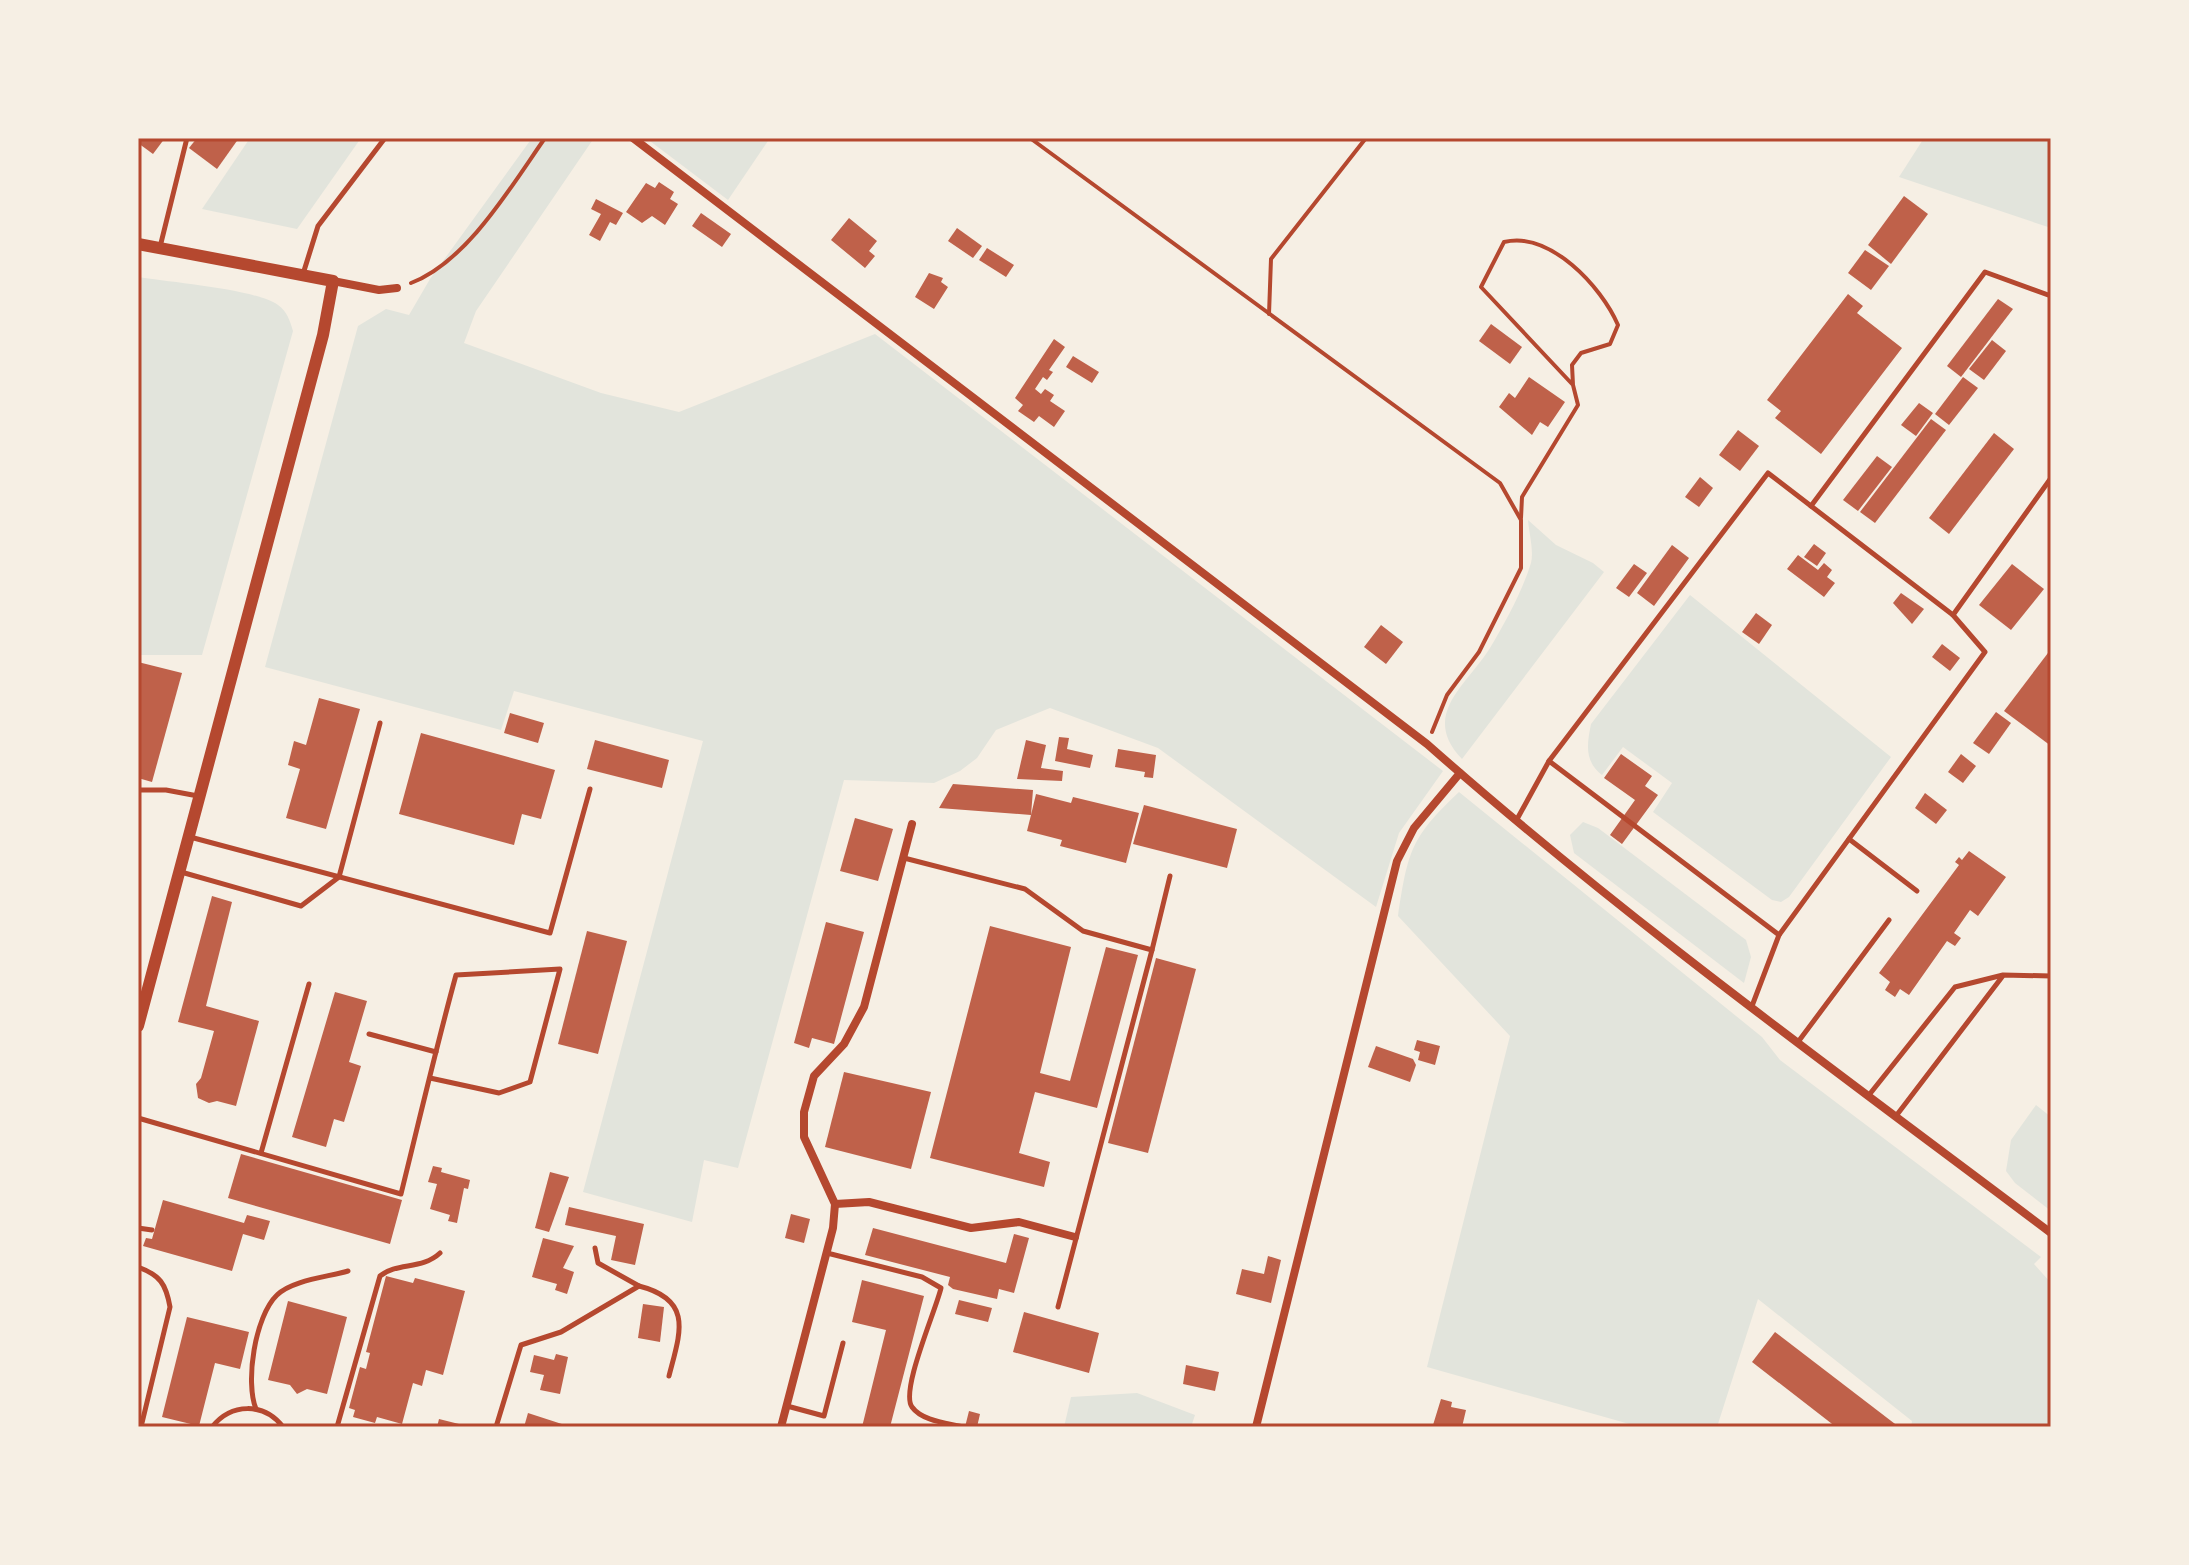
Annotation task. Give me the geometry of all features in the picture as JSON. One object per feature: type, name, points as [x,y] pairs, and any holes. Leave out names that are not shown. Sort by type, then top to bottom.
[{"type":"street","points":[[633,138],[1427,744],[1516,821],[1752,1006],[2051,1233]]},
{"type":"street","points":[[138,244],[379,290],[397,288]]},
{"type":"street","points":[[138,1026],[323,335],[333,281]]},
{"type":"street","points":[[1256,1427],[1397,861],[1414,828],[1460,773]]},
{"type":"street","points":[[781,1427],[827,1253],[835,1204],[804,1137],[804,1112],[814,1076],[844,1044],[864,1007],[912,824]]},
{"type":"street","points":[[835,1204],[869,1202],[971,1228],[1019,1222],[1075,1237]]},
{"type":"lane","points":[[160,248],[187,138]]},
{"type":"lane","points":[[303,275],[318,226],[385,138]]},
{"type":"lane","points":[[1811,506],[1985,272],[2051,296]]},
{"type":"lane","points":[[1516,821],[1549,761],[1768,473],[1953,615],[1985,652],[1779,935],[1752,1006]]},
{"type":"lane","points":[[1953,615],[2051,478]]},
{"type":"lane","points":[[179,872],[301,906],[339,877],[380,723]]},
{"type":"lane","points":[[1549,761],[1779,935]]},
{"type":"lane","points":[[189,836],[550,933],[590,789]]},
{"type":"lane","points":[[138,790],[166,790],[199,797]]},
{"type":"lane","points":[[1849,839],[1917,891]]},
{"type":"lane","points":[[903,858],[1025,889],[1083,931],[1152,950]]},
{"type":"lane","points":[[1058,1307],[1170,876]]},
{"type":"lane","points":[[1798,1042],[1889,920]]},
{"type":"lane","points":[[138,1118],[401,1194],[436,1052],[456,975],[560,969],[530,1082],[499,1093],[430,1078]]},
{"type":"lane","points":[[1896,1116],[2003,975]]},
{"type":"lane","points":[[1869,1095],[1955,987],[2003,975],[2051,976]]},
{"type":"lane","points":[[261,1153],[309,984]]},
{"type":"lane","points":[[369,1034],[436,1052]]},
{"type":"lane","points":[[138,1228],[152,1230]]},
{"type":"lane","points":[[595,1248],[598,1263],[639,1286],[662,1292],[677,1309],[680,1331],[669,1376]]},
{"type":"lane","points":[[337,1427],[380,1276],[388,1270],[429,1263],[440,1253]]},
{"type":"lane","points":[[827,1253],[922,1277],[941,1288],[934,1318],[915,1363],[908,1396],[911,1407],[926,1417],[963,1427]]},
{"type":"lane","points":[[138,1267],[156,1274],[167,1287],[170,1307],[141,1427]]},
{"type":"lane","points":[[283,1427],[256,1409],[250,1396],[250,1373],[266,1312],[278,1294],[348,1271]]},
{"type":"lane","points":[[496,1427],[521,1345],[561,1332],[639,1286]]},
{"type":"lane","points":[[787,1406],[824,1416],[843,1343]]},
{"type":"lane","points":[[212,1427],[233,1410],[256,1409]]},
{"type":"path","points":[[397,288],[417,280],[458,250],[489,217],[545,138]]},
{"type":"path","points":[[1030,138],[1500,483],[1521,520]]},
{"type":"path","points":[[1269,314],[1271,259],[1366,138]]},
{"type":"path","points":[[1427,744],[1447,695],[1479,652],[1521,568],[1522,497],[1578,405],[1572,365],[1581,353],[1610,344],[1618,325],[1599,293],[1542,243],[1520,238],[1504,242],[1481,287],[1573,385]]},
{"type":"shaded area","points":[[250,138],[361,138],[297,229],[202,209]]},
{"type":"shaded area","points":[[532,138],[594,138],[476,311],[464,343],[601,393],[679,412],[875,334],[1443,771],[1399,833],[1376,907],[1158,748],[1050,708],[996,730],[977,758],[960,771],[934,783],[844,780],[738,1168],[704,1160],[692,1222],[583,1192],[703,741],[514,691],[501,730],[265,667],[358,326],[386,309],[409,315],[430,279]]},
{"type":"shaded area","points":[[646,138],[770,138],[728,200]]},
{"type":"shaded area","points":[[1924,138],[2051,138],[2051,228],[1899,177]]},
{"type":"shaded area","points":[[138,277],[232,290],[267,299],[284,310],[293,331],[202,655],[138,655]]},
{"type":"shaded area","points":[[1528,520],[1556,545],[1593,563],[1604,572],[1462,759],[1450,743],[1445,728],[1446,715],[1451,701],[1490,648],[1523,585],[1532,558]]},
{"type":"shaded area","points":[[1690,595],[1891,757],[1789,897],[1781,902],[1772,900],[1653,812],[1672,783],[1623,747],[1602,775],[1590,758],[1591,724]]},
{"type":"shaded area","points":[[1459,792],[1762,1037],[1780,1060],[2041,1257],[2034,1264],[2051,1283],[2048,1427],[1911,1427],[1912,1421],[1758,1299],[1717,1427],[1640,1427],[1427,1367],[1510,1036],[1398,916],[1414,847],[1430,822]]},
{"type":"shaded area","points":[[1583,822],[1598,828],[1746,940],[1751,957],[1744,983],[1574,853],[1570,835]]},
{"type":"shaded area","points":[[2036,1105],[2051,1117],[2051,1211],[2015,1183],[2006,1171],[2011,1140]]},
{"type":"shaded area","points":[[1137,1393],[1195,1415],[1191,1427],[1064,1427],[1071,1397]]},
{"type":"building","points":[[138,138],[165,138],[153,154],[138,143]]},
{"type":"building","points":[[197,138],[239,138],[217,169],[189,148]]},
{"type":"building","points":[[659,182],[674,192],[670,199],[678,204],[665,225],[652,216],[642,223],[626,212],[646,183],[655,188]]},
{"type":"building","points":[[1904,196],[1928,214],[1891,264],[1868,245]]},
{"type":"building","points":[[596,199],[623,213],[616,225],[610,222],[600,241],[589,235],[601,214],[591,209]]},
{"type":"building","points":[[701,213],[731,234],[722,247],[692,226]]},
{"type":"building","points":[[849,218],[877,241],[869,251],[875,256],[865,268],[831,240]]},
{"type":"building","points":[[957,228],[982,246],[973,258],[948,241]]},
{"type":"building","points":[[987,248],[1014,265],[1006,277],[979,260]]},
{"type":"building","points":[[1865,250],[1889,266],[1871,290],[1848,273]]},
{"type":"building","points":[[929,273],[943,278],[941,282],[948,287],[934,309],[915,297]]},
{"type":"building","points":[[1848,294],[1863,306],[1857,313],[1902,348],[1821,454],[1775,418],[1781,411],[1767,400]]},
{"type":"building","points":[[1998,299],[2013,309],[1961,377],[1947,366]]},
{"type":"building","points":[[1491,324],[1522,347],[1510,364],[1479,341]]},
{"type":"building","points":[[1054,339],[1065,347],[1049,370],[1053,372],[1047,380],[1043,377],[1035,389],[1041,394],[1045,389],[1054,395],[1050,401],[1065,411],[1054,427],[1039,416],[1034,422],[1018,411],[1023,405],[1015,398]]},
{"type":"building","points":[[1992,340],[2006,351],[1984,380],[1969,369]]},
{"type":"building","points":[[1073,356],[1099,372],[1092,383],[1066,367]]},
{"type":"building","points":[[1529,377],[1565,402],[1548,427],[1540,422],[1532,435],[1499,407],[1509,393],[1515,398]]},
{"type":"building","points":[[1963,377],[1978,388],[1949,425],[1935,414]]},
{"type":"building","points":[[1919,403],[1933,413],[1916,436],[1901,425]]},
{"type":"building","points":[[1931,419],[1946,430],[1875,523],[1860,512]]},
{"type":"building","points":[[1738,430],[1759,446],[1740,471],[1719,455]]},
{"type":"building","points":[[1994,433],[2014,449],[1949,534],[1929,518]]},
{"type":"building","points":[[1877,456],[1892,467],[1858,511],[1843,500]]},
{"type":"building","points":[[1700,477],[1713,488],[1699,507],[1685,497]]},
{"type":"building","points":[[1814,544],[1826,553],[1817,566],[1804,557]]},
{"type":"building","points":[[1672,545],[1689,558],[1654,606],[1637,593]]},
{"type":"building","points":[[1798,555],[1818,570],[1824,563],[1832,570],[1827,577],[1835,583],[1824,597],[1787,569]]},
{"type":"building","points":[[1634,564],[1647,573],[1629,597],[1616,588]]},
{"type":"building","points":[[2012,564],[2044,589],[2011,630],[1979,605]]},
{"type":"building","points":[[1901,593],[1924,609],[1912,624],[1893,603]]},
{"type":"building","points":[[1756,613],[1772,625],[1759,644],[1742,632]]},
{"type":"building","points":[[1381,625],[1403,642],[1386,664],[1364,647]]},
{"type":"building","points":[[1942,644],[1960,658],[1950,671],[1932,657]]},
{"type":"building","points":[[2051,649],[2051,746],[2004,711]]},
{"type":"building","points":[[138,662],[182,673],[152,782],[138,778]]},
{"type":"building","points":[[319,698],[360,709],[326,829],[286,818],[300,769],[288,765],[294,741],[306,745]]},
{"type":"building","points":[[1996,712],[2011,723],[1989,754],[1973,743]]},
{"type":"building","points":[[510,713],[544,723],[538,743],[504,733]]},
{"type":"building","points":[[421,733],[555,770],[541,819],[522,814],[514,845],[399,814]]},
{"type":"building","points":[[1059,737],[1069,738],[1067,749],[1093,755],[1090,768],[1055,761]]},
{"type":"building","points":[[595,740],[669,760],[662,788],[587,769]]},
{"type":"building","points":[[1026,740],[1046,745],[1041,768],[1063,771],[1062,781],[1017,779]]},
{"type":"building","points":[[1118,749],[1156,755],[1153,778],[1144,777],[1145,772],[1115,767]]},
{"type":"building","points":[[1621,754],[1652,776],[1645,786],[1658,795],[1622,844],[1610,835],[1635,800],[1604,778]]},
{"type":"building","points":[[1961,754],[1976,766],[1963,783],[1948,772]]},
{"type":"building","points":[[953,784],[1033,790],[1031,815],[939,808]]},
{"type":"building","points":[[1925,793],[1947,810],[1936,824],[1915,808]]},
{"type":"building","points":[[1036,794],[1071,803],[1073,797],[1139,813],[1126,863],[1060,846],[1062,840],[1027,831]]},
{"type":"building","points":[[1144,805],[1237,829],[1227,868],[1133,844]]},
{"type":"building","points":[[855,818],[893,829],[878,881],[840,871]]},
{"type":"building","points":[[1969,851],[2006,877],[1978,916],[1970,910],[1954,933],[1961,938],[1955,946],[1947,941],[1909,995],[1900,989],[1895,997],[1885,990],[1890,982],[1879,973],[1959,865],[1955,862],[1959,857],[1962,860]]},
{"type":"building","points":[[212,896],[232,902],[206,1006],[259,1021],[236,1106],[217,1101],[209,1103],[198,1098],[196,1084],[201,1078],[214,1031],[178,1022]]},
{"type":"building","points":[[826,922],[864,932],[834,1044],[812,1038],[809,1048],[794,1043]]},
{"type":"building","points":[[990,926],[1071,947],[1040,1073],[1070,1081],[1106,947],[1138,955],[1097,1108],[1035,1092],[1019,1153],[1050,1162],[1044,1187],[930,1158]]},
{"type":"building","points":[[587,931],[627,941],[598,1054],[558,1044]]},
{"type":"building","points":[[1156,958],[1196,969],[1148,1153],[1108,1143]]},
{"type":"building","points":[[335,992],[367,1001],[349,1062],[361,1066],[344,1122],[334,1119],[326,1147],[292,1137]]},
{"type":"building","points":[[1417,1040],[1440,1046],[1435,1065],[1418,1060],[1420,1052],[1414,1050]]},
{"type":"building","points":[[1376,1046],[1413,1059],[1416,1065],[1410,1082],[1368,1067]]},
{"type":"building","points":[[844,1072],[931,1092],[911,1169],[825,1147]]},
{"type":"building","points":[[241,1154],[402,1200],[390,1244],[228,1198]]},
{"type":"building","points":[[433,1166],[442,1168],[441,1172],[470,1180],[468,1189],[464,1188],[457,1223],[448,1221],[450,1215],[430,1209],[437,1184],[428,1182]]},
{"type":"building","points":[[550,1172],[569,1177],[549,1232],[535,1228]]},
{"type":"building","points":[[163,1200],[244,1223],[247,1215],[270,1221],[264,1240],[243,1234],[232,1271],[143,1246],[146,1238],[152,1239]]},
{"type":"building","points":[[569,1207],[644,1224],[635,1265],[611,1260],[616,1236],[565,1225]]},
{"type":"building","points":[[791,1214],[810,1219],[804,1243],[785,1238]]},
{"type":"building","points":[[873,1228],[1006,1263],[1014,1234],[1029,1238],[1014,1293],[999,1289],[997,1299],[953,1289],[948,1285],[950,1277],[865,1255]]},
{"type":"building","points":[[543,1238],[574,1246],[563,1268],[574,1272],[567,1294],[555,1290],[557,1284],[532,1277]]},
{"type":"building","points":[[1268,1256],[1281,1260],[1271,1303],[1236,1294],[1242,1269],[1264,1274]]},
{"type":"building","points":[[386,1276],[413,1283],[415,1278],[465,1291],[443,1375],[426,1370],[422,1386],[413,1383],[402,1424],[377,1417],[375,1423],[353,1417],[355,1410],[349,1408],[360,1367],[366,1369],[370,1353],[366,1352]]},
{"type":"building","points":[[862,1280],[924,1296],[890,1427],[862,1427],[886,1330],[852,1322]]},
{"type":"building","points":[[959,1300],[992,1308],[988,1322],[955,1314]]},
{"type":"building","points":[[288,1301],[347,1317],[327,1394],[307,1389],[297,1394],[290,1385],[268,1380]]},
{"type":"building","points":[[643,1304],[664,1307],[660,1342],[638,1338]]},
{"type":"building","points":[[1024,1312],[1099,1333],[1089,1373],[1013,1352]]},
{"type":"building","points":[[187,1317],[249,1332],[240,1369],[215,1363],[199,1426],[162,1417]]},
{"type":"building","points":[[1775,1332],[1899,1427],[1836,1427],[1752,1362]]},
{"type":"building","points":[[556,1354],[568,1357],[560,1394],[540,1390],[544,1375],[530,1372],[534,1355],[554,1360]]},
{"type":"building","points":[[1186,1365],[1219,1372],[1215,1391],[1183,1384]]},
{"type":"building","points":[[1441,1399],[1452,1402],[1451,1407],[1466,1410],[1462,1427],[1433,1425]]},
{"type":"building","points":[[969,1411],[980,1414],[977,1427],[965,1427]]},
{"type":"building","points":[[528,1413],[568,1426],[568,1427],[524,1427]]},
{"type":"building","points":[[439,1419],[459,1424],[459,1427],[437,1427]]}]
